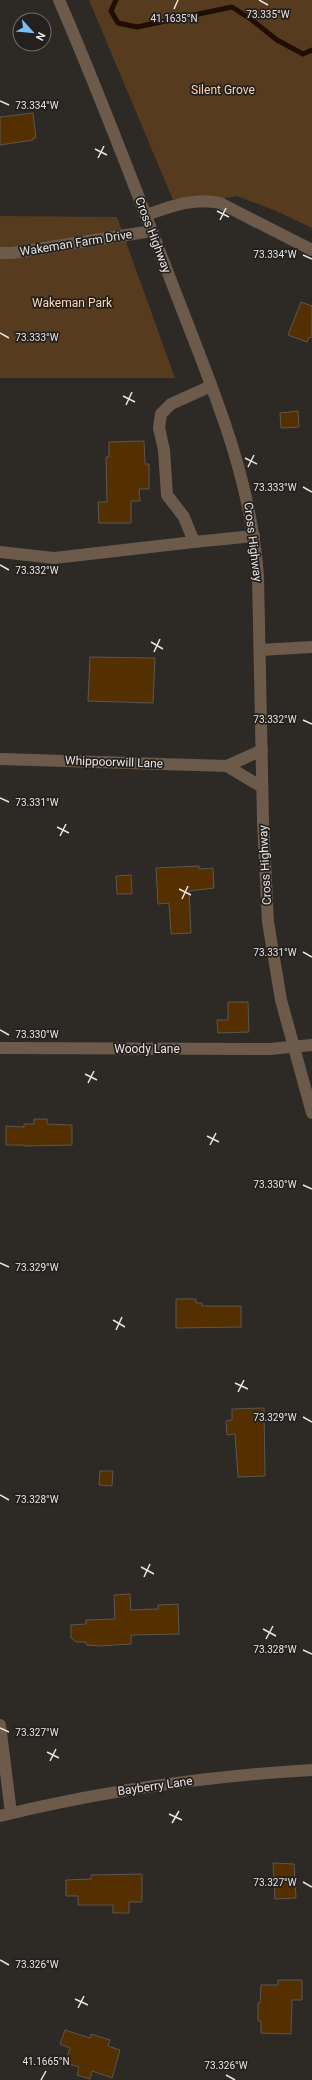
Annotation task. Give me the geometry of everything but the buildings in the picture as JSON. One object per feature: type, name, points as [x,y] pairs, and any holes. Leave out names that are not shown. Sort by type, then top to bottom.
[{"type":"street","name":"Cross Highway","points":[[59,0],[152,230],[236,453],[244,486],[254,536],[258,576],[265,883],[270,941],[278,990],[312,1113]]},
{"type":"street","points":[[146,215],[189,202],[209,200],[220,203],[312,250]]},
{"type":"street","name":"Wakeman Farm Drive","points":[[0,253],[12,253],[152,230]]},
{"type":"street","points":[[194,542],[184,517],[167,495],[164,450],[159,428],[161,414],[170,404],[211,386]]},
{"type":"street","points":[[0,552],[54,558],[254,536]]},
{"type":"street","points":[[260,650],[312,647]]},
{"type":"street","name":"Whippoorwill Lane","points":[[0,759],[227,766],[262,750]]},
{"type":"street","name":"Whippoorwill Lane","points":[[227,766],[262,787]]},
{"type":"street","name":"Woody Lane","points":[[0,1048],[270,1049],[312,1045]]},
{"type":"street","points":[[0,1725],[6,1815]]},
{"type":"street","name":"Bayberry Lane","points":[[6,1815],[154,1786],[218,1777],[312,1770]]},
{"type":"green space","name":"Silent Grove","points":[[89,0],[312,0],[312,228],[274,210],[237,196],[176,207]]},
{"type":"green space","name":"Wakeman Park","points":[[0,216],[117,217],[175,378],[0,378]]},
{"type":"waterway","points":[[116,0],[111,11],[118,23],[137,27],[232,7],[252,20],[277,40],[303,54],[312,50]]}]
